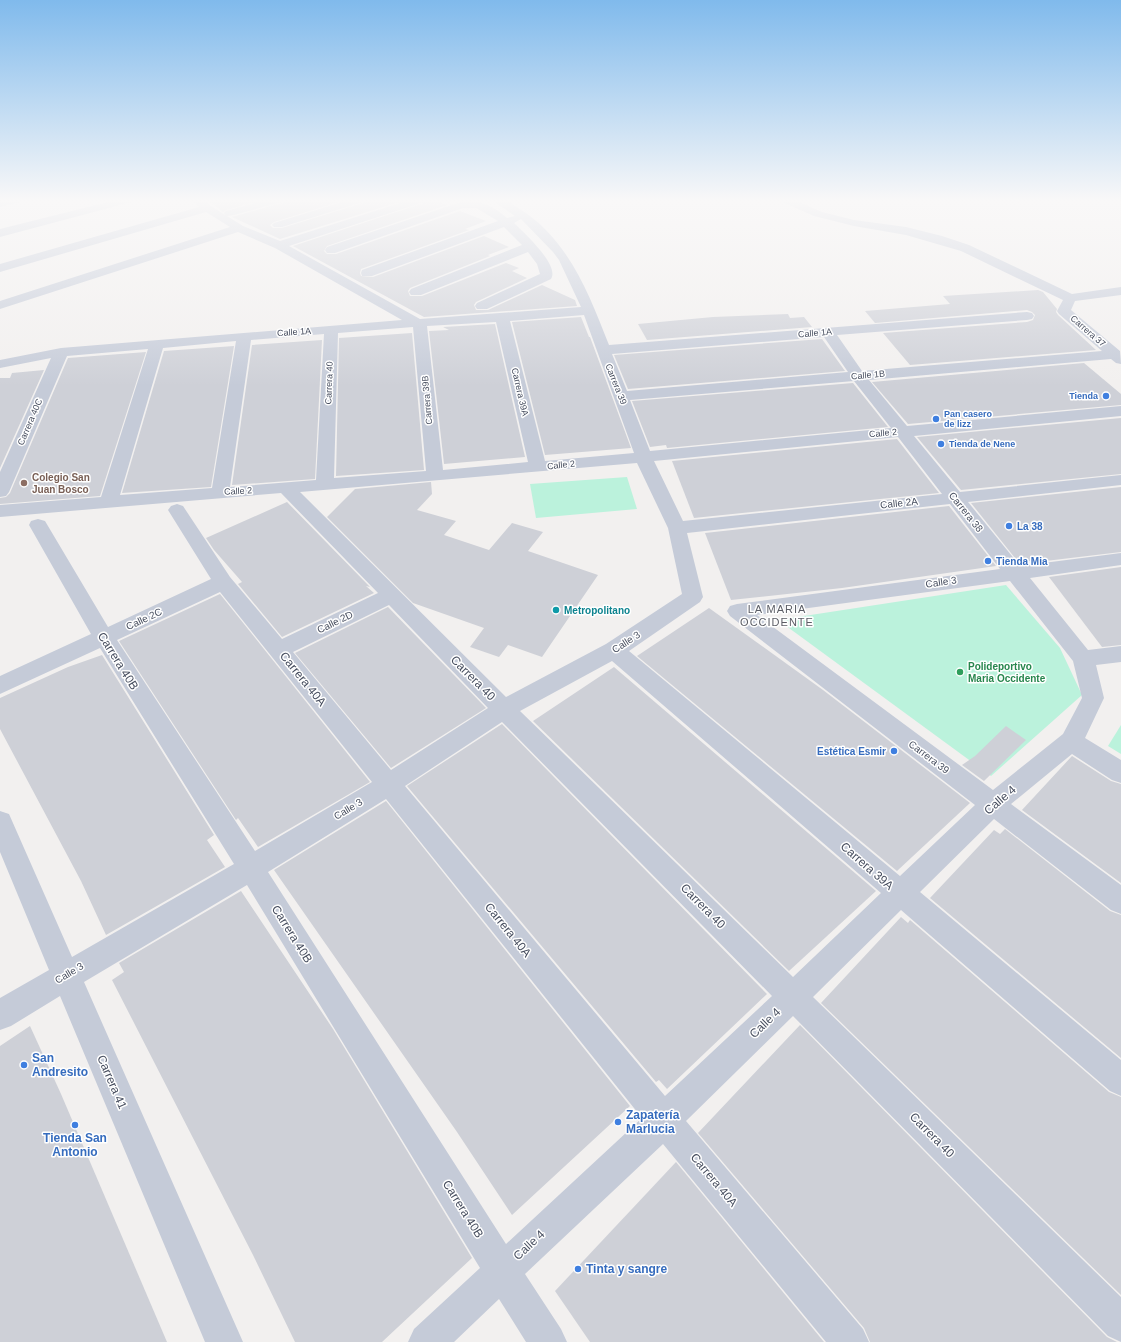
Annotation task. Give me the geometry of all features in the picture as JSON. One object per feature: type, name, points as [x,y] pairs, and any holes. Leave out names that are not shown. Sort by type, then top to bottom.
[{"type":"street","points":[[0,268],[22,262]]},
{"type":"street","points":[[0,305],[133,262]]},
{"type":"street","points":[[309,262],[420,324]]},
{"type":"street","points":[[367,272],[395,262]]},
{"type":"street","points":[[416,292],[492,262]]},
{"type":"street","points":[[482,306],[546,276],[546,269],[541,262]]},
{"type":"street","name":"Carrera 39","points":[[566,262],[589,311],[644,456],[677,528],[693,597]]},
{"type":"street","points":[[994,262],[1070,298],[1121,291]]},
{"type":"street","points":[[5,281],[21,298]]},
{"type":"street","name":"Carrera 37","points":[[1070,298],[1064,310],[1118,357]]},
{"type":"street","name":"Calle 1A","points":[[0,364],[61,352],[331,329],[420,324],[589,311]]},
{"type":"street","name":"Calle 1A","points":[[603,350],[1027,316]]},
{"type":"street","name":"Carrera 39A","points":[[502,317],[538,467]]},
{"type":"street","name":"Carrera 39B","points":[[420,324],[435,476]]},
{"type":"street","name":"Carrera 40","points":[[325,484],[331,329]]},
{"type":"street","name":"Carrera 38","points":[[827,331],[858,376],[1084,659],[1093,698]]},
{"type":"street","points":[[220,492],[244,336]]},
{"type":"street","points":[[109,501],[157,344]]},
{"type":"street","name":"Carrera 40C","points":[[0,492],[61,352]]},
{"type":"street","name":"Calle 1B","points":[[622,396],[858,376],[1118,357]]},
{"type":"street","name":"Calle 2","points":[[0,512],[109,501],[538,467],[1121,411]]},
{"type":"street","name":"Calle 2A","points":[[677,528],[1121,480]]},
{"type":"street","name":"Carrera 40","points":[[286,488],[504,709],[1121,1323]]},
{"type":"street","name":"Carrera 40A","points":[[177,510],[223,582],[664,1120],[850,1342]]},
{"type":"street","name":"Carrera 40B","points":[[38,525],[104,638],[251,868],[502,1271],[548,1342]]},
{"type":"street","name":"Calle 3","points":[[737,611],[1014,572],[1121,559]]},
{"type":"street","name":"Calle 2C","points":[[0,686],[223,582]]},
{"type":"street","name":"Calle 2D","points":[[279,650],[391,594]]},
{"type":"street","name":"Calle 3","points":[[0,1015],[251,868],[389,784],[504,709],[614,650],[693,597]]},
{"type":"street","name":"Carrera 39","points":[[737,611],[1121,901]]},
{"type":"street","name":"Carrera 39A","points":[[614,650],[899,894],[1121,1080]]},
{"type":"street","points":[[1084,659],[1121,654]]},
{"type":"street","name":"Calle 4","points":[[427,1342],[664,1120],[992,805],[1071,740],[1093,698]]},
{"type":"street","points":[[1071,740],[1121,773]]},
{"type":"street","name":"Carrera 41","points":[[3,839],[66,975],[224,1342]]},
{"type":"green space","points":[[627,477],[637,509],[536,518],[530,484]]},
{"type":"green space","name":"Polideportivo Maria Occidente","points":[[1006,585],[1060,648],[1082,695],[991,776],[778,620]]},
{"type":"green space","points":[[1121,725],[1121,754],[1108,746]]},
{"type":"building","points":[[322,262],[381,262],[361,269],[361,276],[373,277],[415,262],[476,262],[410,288],[408,291],[410,296],[422,296],[506,263],[519,268],[512,271],[527,278],[476,302],[474,305],[476,310],[488,310],[542,285],[575,300],[577,306],[424,317]]},
{"type":"building","points":[[1038,290],[1043,292],[1057,309],[1056,312],[1058,315],[1096,350],[910,365],[883,333],[1027,322],[1033,320],[1035,315],[1027,310],[875,323],[865,311],[950,304],[943,296]]},
{"type":"building","points":[[788,314],[790,318],[804,317],[812,327],[647,340],[638,324],[713,317]]},
{"type":"building","points":[[581,317],[590,337],[631,448],[545,455],[512,322]]},
{"type":"building","points":[[495,324],[525,457],[444,464],[429,331],[449,330],[443,327]]},
{"type":"building","points":[[412,333],[424,470],[336,476],[339,338]]},
{"type":"building","points":[[822,339],[845,371],[628,389],[614,355]]},
{"type":"building","points":[[322,340],[315,479],[232,485],[252,345]]},
{"type":"building","points":[[234,346],[211,487],[122,493],[164,351]]},
{"type":"building","points":[[146,352],[100,496],[0,504],[0,498],[6,497],[10,493],[68,358]]},
{"type":"building","points":[[1084,363],[1121,394],[1121,405],[908,424],[872,382]]},
{"type":"building","points":[[44,370],[0,468],[0,378],[10,378],[12,373]]},
{"type":"building","points":[[853,383],[888,427],[667,448],[666,445],[650,447],[632,401]]},
{"type":"building","points":[[1121,418],[1121,474],[961,490],[917,437]]},
{"type":"building","points":[[897,439],[939,493],[694,518],[672,461]]},
{"type":"building","points":[[431,482],[432,494],[417,510],[456,521],[444,535],[489,550],[512,523],[543,532],[528,551],[598,575],[542,657],[508,645],[499,657],[470,647],[484,628],[413,603],[327,517],[355,489]]},
{"type":"building","points":[[1121,487],[1121,552],[1037,562],[1035,560],[1019,563],[971,503]]},
{"type":"building","points":[[287,502],[370,587],[366,586],[374,593],[282,637],[238,584],[242,582],[214,550],[206,538]]},
{"type":"building","points":[[949,506],[996,566],[842,588],[731,600],[705,533]]},
{"type":"building","points":[[1121,567],[1121,645],[1102,647],[1049,577]]},
{"type":"building","points":[[220,594],[370,782],[258,847],[238,818],[236,820],[119,641]]},
{"type":"building","points":[[388,607],[486,708],[391,768],[295,653]]},
{"type":"building","points":[[709,608],[823,690],[970,803],[897,871],[637,656]]},
{"type":"building","points":[[102,655],[214,835],[207,840],[225,867],[106,935],[81,881],[0,729],[0,698],[68,667]]},
{"type":"building","points":[[614,667],[876,891],[789,971],[533,721]]},
{"type":"building","points":[[502,724],[767,994],[667,1089],[659,1080],[656,1082],[407,786]]},
{"type":"building","points":[[1006,726],[1026,740],[984,781],[962,765],[975,756]]},
{"type":"building","points":[[1072,756],[1111,781],[1121,784],[1121,883],[1022,810]]},
{"type":"building","points":[[386,801],[630,1106],[512,1215],[457,1132],[274,870]]},
{"type":"building","points":[[1005,829],[1110,911],[1121,915],[1121,1058],[930,898],[994,830],[1000,834]]},
{"type":"building","points":[[241,891],[333,1029],[472,1258],[382,1342],[295,1342],[253,1255],[112,980],[124,972],[119,963]]},
{"type":"building","points":[[901,917],[908,923],[910,920],[1109,1092],[1121,1097],[1121,1295],[821,1003]]},
{"type":"building","points":[[800,1025],[1107,1337],[1117,1342],[870,1342],[864,1328],[698,1133]]},
{"type":"building","points":[[30,1026],[61,1094],[167,1342],[0,1342],[0,1046]]},
{"type":"building","points":[[676,1162],[824,1342],[590,1342],[555,1291]]},
{"type":"place","name":"Tienda","points":[[1106,396]]},
{"type":"place","name":"Pan casero de lizz","points":[[936,419]]},
{"type":"place","name":"Tienda de Nene","points":[[941,444]]},
{"type":"place","name":"Colegio San Juan Bosco","points":[[24,483]]},
{"type":"place","name":"La 38","points":[[1009,526]]},
{"type":"place","name":"Tienda Mia","points":[[988,561]]},
{"type":"place","name":"Metropolitano","points":[[556,610]]},
{"type":"place","name":"Polideportivo Maria Occidente","points":[[960,672]]},
{"type":"place","name":"Estética Esmir","points":[[894,751]]},
{"type":"place","name":"San Andresito","points":[[24,1065]]},
{"type":"place","name":"Zapatería Marlucia","points":[[618,1122]]},
{"type":"place","name":"Tienda San Antonio","points":[[75,1125]]},
{"type":"place","name":"Tinta y sangre","points":[[578,1269]]},
{"type":"district","name":"LA MARIA OCCIDENTE","points":[[777,615]]}]
